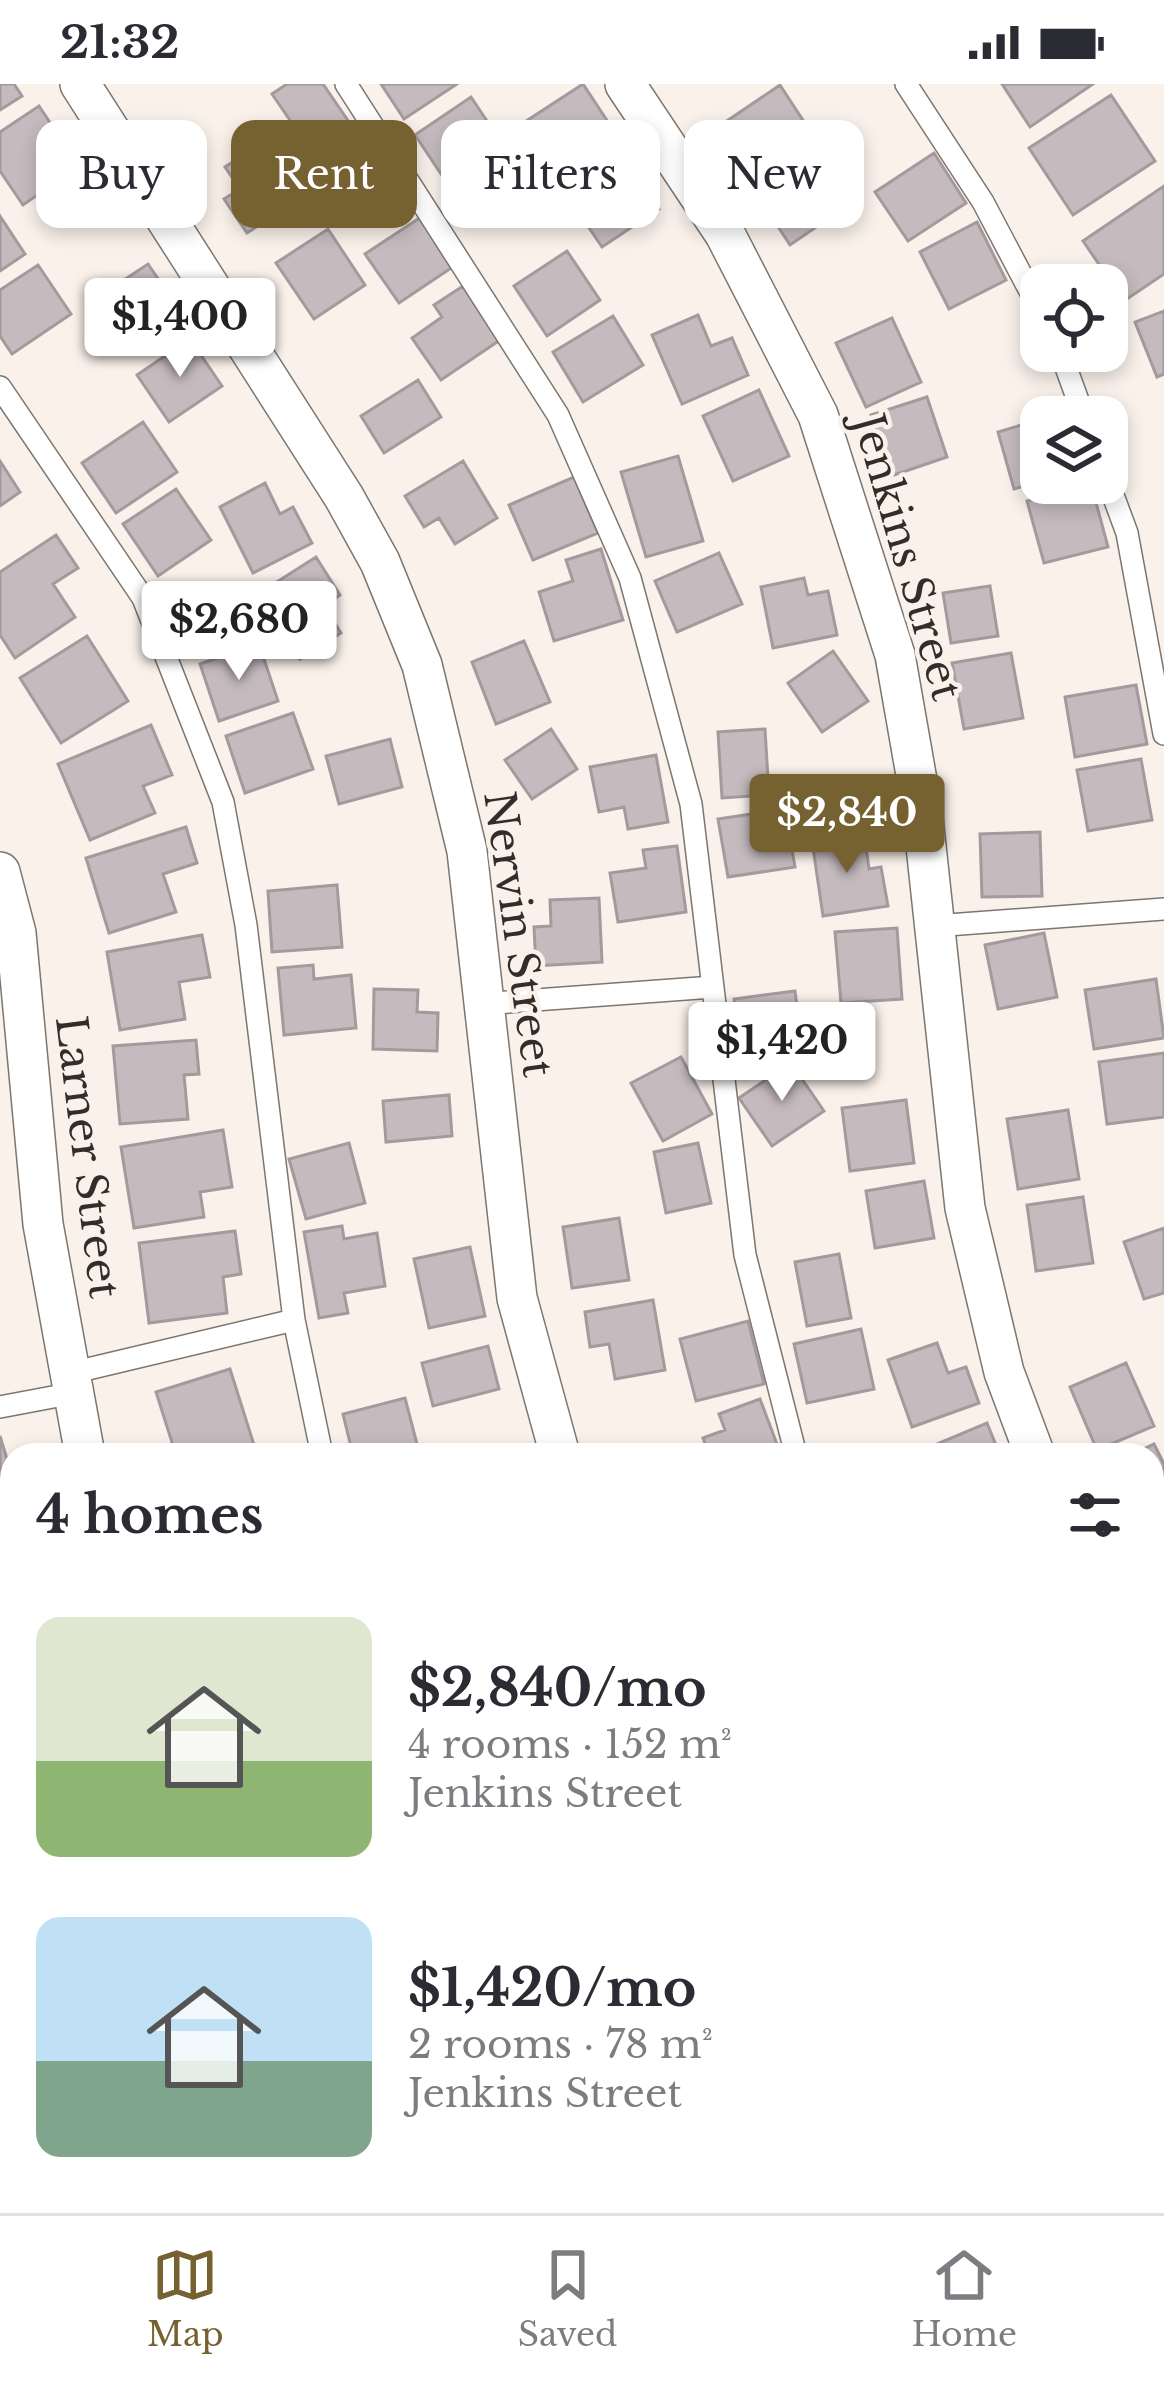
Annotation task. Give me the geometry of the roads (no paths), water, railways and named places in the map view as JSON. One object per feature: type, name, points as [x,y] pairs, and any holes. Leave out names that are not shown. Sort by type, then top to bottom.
[{"type":"street","name":"Nervin Street","points":[[80,84],[380,562],[422,665],[467,851],[517,1298],[557,1443]]},
{"type":"street","name":"Jenkins Street","points":[[625,84],[725,234],[830,447],[896,655],[934,926],[965,1208],[1004,1372],[1031,1443]]},
{"type":"street","name":"Larner Street","points":[[0,872],[16,933],[43,1224],[83,1443]]},
{"type":"lane","points":[[346,84],[558,415],[631,578],[691,804],[745,1255],[793,1443]]},
{"type":"lane","points":[[906,84],[983,202],[1020,272]]},
{"type":"lane","points":[[0,386],[143,598],[224,802],[246,925],[294,1320],[320,1443]]},
{"type":"lane","points":[[1116,504],[1127,533],[1164,734]]},
{"type":"lane","points":[[934,926],[1164,909]]},
{"type":"lane","points":[[481,1004],[713,987]]},
{"type":"lane","points":[[0,1407],[294,1320]]}]
